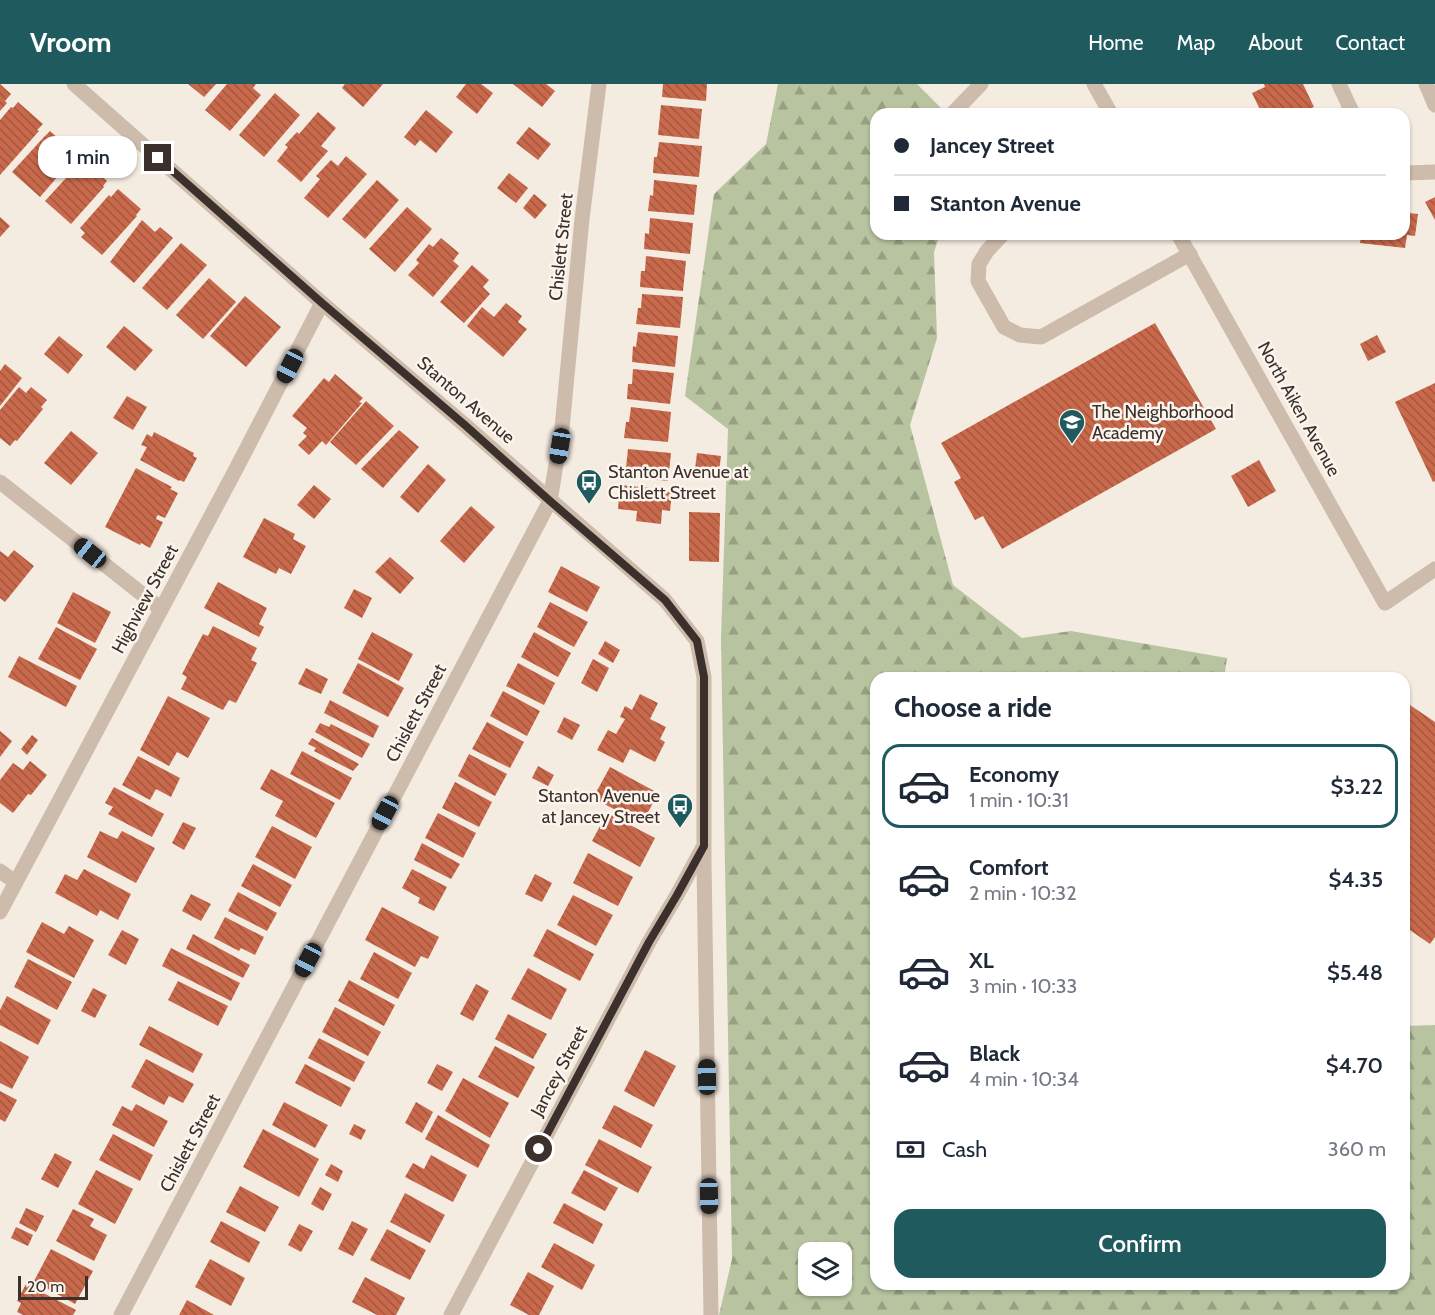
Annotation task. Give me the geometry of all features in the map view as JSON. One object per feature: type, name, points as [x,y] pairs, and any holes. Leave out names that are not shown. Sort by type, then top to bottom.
[{"type":"street","name":"Stanton Avenue","points":[[74,84],[322,303],[665,600],[697,641],[704,677],[704,846],[711,1315]]},
{"type":"street","name":"Chislett Street","points":[[121,1315],[550,501],[562,428],[582,219],[599,84]]},
{"type":"street","points":[[958,108],[981,84]]},
{"type":"street","points":[[1094,84],[1108,108]]},
{"type":"street","points":[[1339,84],[1350,108]]},
{"type":"street","points":[[1425,84],[1435,105]]},
{"type":"street","points":[[1410,173],[1435,172]]},
{"type":"street","points":[[997,240],[979,264],[978,281],[1004,327],[1020,335],[1041,337],[1190,254]]},
{"type":"street","name":"North Aiken Avenue","points":[[1182,240],[1385,603],[1435,569]]},
{"type":"street","name":"Highview Street","points":[[0,912],[322,303]]},
{"type":"street","points":[[0,482],[161,609]]},
{"type":"street","name":"Jancey Street","points":[[451,1315],[649,942],[704,846]]},
{"type":"street","points":[[0,871],[15,882]]},
{"type":"green space","points":[[778,84],[917,84],[941,108],[870,108],[870,240],[938,240],[934,252],[937,338],[910,425],[953,585],[1022,638],[1071,631],[1227,658],[1225,672],[870,672],[870,1290],[1410,1290],[1410,1026],[1435,1025],[1435,1315],[719,1315],[732,1259],[721,639],[728,429],[685,396],[714,194],[766,144]]},
{"type":"building","points":[[0,84],[11,94],[0,111]]},
{"type":"building","points":[[188,84],[216,84],[204,97]]},
{"type":"building","points":[[227,84],[256,84],[253,88],[261,95],[230,131],[205,110]]},
{"type":"building","points":[[345,84],[383,84],[363,107],[342,88]]},
{"type":"building","points":[[466,84],[481,84],[493,93],[477,114],[456,97]]},
{"type":"building","points":[[513,84],[546,84],[555,91],[542,107]]},
{"type":"building","points":[[663,84],[707,84],[706,101],[662,97]]},
{"type":"building","points":[[1264,84],[1303,84],[1314,107],[1259,108],[1252,93],[1265,87]]},
{"type":"building","points":[[275,93],[300,115],[264,157],[239,135]]},
{"type":"building","points":[[18,102],[43,124],[0,175],[0,120]]},
{"type":"building","points":[[661,105],[702,109],[699,139],[658,135]]},
{"type":"building","points":[[426,110],[453,132],[436,153],[420,140],[415,146],[404,137]]},
{"type":"building","points":[[318,112],[336,128],[321,146],[328,151],[301,182],[277,161],[288,147],[285,145],[297,132],[299,134]]},
{"type":"building","points":[[529,127],[551,144],[538,160],[516,143]]},
{"type":"building","points":[[50,131],[75,153],[70,159],[72,160],[40,197],[12,172]]},
{"type":"building","points":[[659,142],[702,146],[699,177],[653,173],[654,157],[657,157]]},
{"type":"building","points":[[346,156],[367,174],[328,218],[304,198],[320,179],[316,176],[331,160],[338,166]]},
{"type":"building","points":[[84,160],[107,181],[71,224],[45,201]]},
{"type":"building","points":[[509,173],[528,188],[516,203],[497,188]]},
{"type":"building","points":[[377,180],[399,200],[365,239],[342,219]]},
{"type":"building","points":[[654,180],[697,185],[694,215],[648,211],[650,195],[653,196]]},
{"type":"building","points":[[118,189],[141,209],[102,255],[81,237],[85,233],[80,228],[109,195],[111,197]]},
{"type":"building","points":[[534,194],[547,205],[535,219],[523,208]]},
{"type":"building","points":[[1435,197],[1435,220],[1425,202]]},
{"type":"building","points":[[407,207],[432,229],[395,272],[369,249]]},
{"type":"building","points":[[1410,213],[1418,214],[1415,236],[1410,235]]},
{"type":"building","points":[[0,217],[10,226],[0,237]]},
{"type":"building","points":[[650,218],[693,223],[690,254],[644,249],[645,233],[649,234]]},
{"type":"building","points":[[142,220],[155,232],[160,227],[173,238],[134,283],[110,262]]},
{"type":"building","points":[[441,238],[459,253],[453,261],[459,266],[433,297],[408,275],[419,263],[416,260],[429,244],[433,247]]},
{"type":"building","points":[[1360,240],[1406,240],[1405,248],[1360,243]]},
{"type":"building","points":[[181,243],[207,265],[167,310],[142,288]]},
{"type":"building","points":[[646,256],[686,261],[683,291],[640,287],[641,271],[645,271]]},
{"type":"building","points":[[472,265],[489,280],[483,287],[490,294],[464,323],[440,302]]},
{"type":"building","points":[[209,278],[236,302],[203,339],[176,315]]},
{"type":"building","points":[[642,294],[683,297],[680,328],[636,324]]},
{"type":"building","points":[[245,296],[281,327],[246,367],[210,336]]},
{"type":"building","points":[[506,303],[522,316],[518,322],[527,329],[503,357],[467,326],[482,307],[494,317]]},
{"type":"building","points":[[1155,323],[1216,429],[1002,549],[983,516],[975,520],[954,482],[961,478],[941,443]]},
{"type":"building","points":[[124,326],[153,350],[135,371],[106,347]]},
{"type":"building","points":[[638,332],[678,336],[675,367],[632,362],[633,346],[636,347]]},
{"type":"building","points":[[1377,335],[1386,352],[1368,361],[1360,344]]},
{"type":"building","points":[[59,336],[83,355],[68,374],[44,354]]},
{"type":"building","points":[[5,364],[22,378],[0,406],[0,371]]},
{"type":"building","points":[[633,369],[674,373],[670,404],[627,399],[628,384],[632,384]]},
{"type":"building","points":[[335,374],[363,398],[359,402],[362,403],[326,445],[322,441],[309,455],[298,445],[307,436],[303,433],[307,428],[292,416],[324,378],[329,382]]},
{"type":"building","points":[[1435,383],[1435,481],[1433,482],[1395,402]]},
{"type":"building","points":[[19,387],[26,393],[31,387],[47,400],[41,407],[43,409],[17,441],[15,440],[10,446],[0,438],[0,410]]},
{"type":"building","points":[[127,396],[147,407],[133,430],[113,418]]},
{"type":"building","points":[[366,401],[394,426],[356,465],[330,442]]},
{"type":"building","points":[[631,407],[671,412],[668,442],[624,438]]},
{"type":"building","points":[[399,430],[419,447],[383,488],[361,469]]},
{"type":"building","points":[[71,431],[98,453],[71,485],[44,463]]},
{"type":"building","points":[[154,432],[194,453],[193,456],[197,458],[184,482],[140,460],[147,447],[141,445],[147,434],[152,437]]},
{"type":"building","points":[[628,449],[671,453],[668,481],[625,477]]},
{"type":"building","points":[[697,453],[721,456],[718,480],[694,477]]},
{"type":"building","points":[[1259,460],[1276,491],[1248,507],[1231,476]]},
{"type":"building","points":[[428,464],[446,480],[418,513],[400,497]]},
{"type":"building","points":[[136,468],[172,487],[170,489],[178,493],[165,518],[157,516],[156,519],[163,522],[150,548],[105,527]]},
{"type":"building","points":[[314,485],[331,499],[314,519],[297,505]]},
{"type":"building","points":[[620,485],[672,492],[670,511],[662,510],[661,524],[636,521],[637,511],[618,509]]},
{"type":"building","points":[[471,506],[495,527],[464,563],[440,541]]},
{"type":"building","points":[[689,512],[720,513],[719,562],[689,561]]},
{"type":"building","points":[[264,518],[295,534],[293,539],[306,546],[291,574],[279,568],[276,574],[243,557]]},
{"type":"building","points":[[14,550],[34,566],[5,602],[0,598],[0,551],[8,557]]},
{"type":"building","points":[[390,557],[414,578],[400,594],[375,572]]},
{"type":"building","points":[[561,566],[600,587],[587,612],[548,592]]},
{"type":"building","points":[[218,582],[267,608],[259,624],[264,627],[259,637],[204,608]]},
{"type":"building","points":[[354,589],[372,598],[362,618],[344,608]]},
{"type":"building","points":[[73,592],[111,612],[95,643],[57,623]]},
{"type":"building","points":[[550,602],[588,622],[574,647],[537,627]]},
{"type":"building","points":[[213,626],[257,648],[251,660],[257,663],[236,703],[229,700],[223,710],[181,689],[187,677],[182,674],[203,634],[208,636]]},
{"type":"building","points":[[56,627],[97,649],[80,680],[38,659]]},
{"type":"building","points":[[372,632],[413,654],[399,681],[358,659]]},
{"type":"building","points":[[534,632],[571,653],[558,677],[521,657]]},
{"type":"building","points":[[605,641],[620,650],[613,663],[598,654]]},
{"type":"building","points":[[19,656],[77,686],[66,707],[8,677]]},
{"type":"building","points":[[593,659],[609,668],[597,692],[581,683]]},
{"type":"building","points":[[358,663],[404,688],[388,717],[342,693]]},
{"type":"building","points":[[518,663],[555,683],[544,705],[506,686]]},
{"type":"building","points":[[306,668],[328,679],[321,694],[298,684]]},
{"type":"building","points":[[503,691],[540,711],[527,736],[490,716]]},
{"type":"building","points":[[640,694],[658,703],[650,719],[666,727],[660,739],[665,742],[655,762],[630,749],[623,763],[597,750],[608,730],[616,734],[625,719],[620,717],[625,706],[632,710]]},
{"type":"building","points":[[168,696],[210,718],[188,758],[177,752],[169,766],[140,750]]},
{"type":"building","points":[[330,700],[379,726],[373,738],[324,713]]},
{"type":"building","points":[[1410,705],[1435,722],[1435,937],[1430,944],[1410,930]]},
{"type":"building","points":[[564,717],[580,725],[572,740],[557,732]]},
{"type":"building","points":[[487,722],[524,742],[510,768],[472,749]]},
{"type":"building","points":[[320,723],[329,727],[331,724],[370,744],[362,758],[315,732]]},
{"type":"building","points":[[0,731],[12,741],[0,757]]},
{"type":"building","points":[[32,735],[38,740],[27,755],[21,749]]},
{"type":"building","points":[[312,738],[359,764],[353,771],[314,751],[316,748],[308,744]]},
{"type":"building","points":[[302,751],[352,778],[340,800],[290,774]]},
{"type":"building","points":[[469,754],[507,774],[495,796],[458,776]]},
{"type":"building","points":[[138,756],[180,778],[171,797],[156,789],[150,800],[122,785]]},
{"type":"building","points":[[30,761],[47,775],[13,813],[0,803],[0,780],[13,763],[23,770]]},
{"type":"building","points":[[538,766],[554,775],[548,786],[532,778]]},
{"type":"building","points":[[610,767],[658,793],[642,824],[593,798]]},
{"type":"building","points":[[271,769],[335,803],[316,838],[275,816],[283,801],[260,789]]},
{"type":"building","points":[[455,782],[492,802],[479,827],[442,808]]},
{"type":"building","points":[[114,787],[164,814],[152,837],[108,814],[113,807],[105,803]]},
{"type":"building","points":[[438,813],[476,833],[463,858],[425,838]]},
{"type":"building","points":[[607,813],[655,838],[640,867],[592,841]]},
{"type":"building","points":[[183,822],[196,828],[184,850],[172,843]]},
{"type":"building","points":[[272,826],[312,847],[295,879],[255,857]]},
{"type":"building","points":[[100,831],[117,839],[122,831],[155,848],[136,883],[87,857]]},
{"type":"building","points":[[422,843],[460,864],[451,879],[414,860]]},
{"type":"building","points":[[588,853],[633,877],[618,906],[573,883]]},
{"type":"building","points":[[253,864],[292,885],[280,907],[241,886]]},
{"type":"building","points":[[84,869],[131,894],[118,920],[100,910],[97,916],[55,893],[65,874],[77,880]]},
{"type":"building","points":[[412,869],[447,887],[434,911],[418,903],[420,898],[402,888]]},
{"type":"building","points":[[535,874],[552,883],[542,902],[525,894]]},
{"type":"building","points":[[238,892],[277,913],[267,931],[228,911]]},
{"type":"building","points":[[191,894],[211,904],[201,921],[182,911]]},
{"type":"building","points":[[573,895],[613,915],[596,946],[557,925]]},
{"type":"building","points":[[382,907],[439,937],[428,959],[421,956],[415,967],[365,940]]},
{"type":"building","points":[[225,917],[264,937],[255,955],[241,948],[239,951],[214,938]]},
{"type":"building","points":[[42,922],[64,934],[69,926],[94,940],[74,978],[26,952]]},
{"type":"building","points":[[547,929],[594,954],[580,981],[533,956]]},
{"type":"building","points":[[122,930],[139,939],[126,965],[108,955]]},
{"type":"building","points":[[193,934],[250,965],[243,978],[186,949]]},
{"type":"building","points":[[171,948],[240,983],[231,1001],[162,966]]},
{"type":"building","points":[[374,952],[412,973],[398,999],[360,979]]},
{"type":"building","points":[[28,959],[72,982],[57,1010],[14,987]]},
{"type":"building","points":[[528,968],[567,989],[551,1020],[511,999]]},
{"type":"building","points":[[349,980],[395,1005],[384,1026],[338,1001]]},
{"type":"building","points":[[178,981],[228,1006],[218,1026],[168,1000]]},
{"type":"building","points":[[476,984],[489,991],[473,1021],[460,1014]]},
{"type":"building","points":[[93,988],[107,995],[95,1018],[81,1011]]},
{"type":"building","points":[[7,996],[51,1020],[38,1045],[0,1025],[0,1010]]},
{"type":"building","points":[[335,1007],[381,1032],[368,1056],[322,1032]]},
{"type":"building","points":[[508,1014],[547,1034],[533,1059],[495,1039]]},
{"type":"building","points":[[149,1026],[203,1054],[193,1073],[139,1045]]},
{"type":"building","points":[[319,1038],[365,1062],[354,1082],[308,1058]]},
{"type":"building","points":[[0,1041],[29,1057],[12,1089],[0,1083]]},
{"type":"building","points":[[495,1046],[535,1067],[518,1098],[478,1077]]},
{"type":"building","points":[[645,1050],[676,1066],[654,1107],[624,1091]]},
{"type":"building","points":[[146,1059],[194,1084],[183,1103],[169,1096],[164,1105],[131,1087]]},
{"type":"building","points":[[305,1064],[351,1088],[341,1107],[295,1083]]},
{"type":"building","points":[[437,1064],[453,1072],[442,1091],[427,1083]]},
{"type":"building","points":[[463,1078],[509,1103],[490,1138],[445,1111]]},
{"type":"building","points":[[0,1091],[17,1100],[5,1122],[0,1119]]},
{"type":"building","points":[[284,1102],[328,1125],[315,1148],[272,1125]]},
{"type":"building","points":[[416,1102],[433,1112],[422,1133],[405,1123]]},
{"type":"building","points":[[136,1104],[168,1121],[154,1147],[112,1125],[122,1106],[132,1111]]},
{"type":"building","points":[[614,1105],[653,1125],[641,1148],[602,1128]]},
{"type":"building","points":[[438,1115],[490,1145],[478,1168],[425,1139]]},
{"type":"building","points":[[354,1124],[366,1130],[361,1140],[349,1134]]},
{"type":"building","points":[[263,1129],[319,1159],[299,1197],[243,1167]]},
{"type":"building","points":[[113,1134],[153,1155],[140,1181],[99,1160]]},
{"type":"building","points":[[599,1139],[652,1167],[638,1193],[585,1165]]},
{"type":"building","points":[[55,1153],[72,1162],[58,1188],[41,1179]]},
{"type":"building","points":[[431,1155],[467,1175],[453,1202],[405,1177],[413,1163],[424,1169]]},
{"type":"building","points":[[331,1164],[343,1171],[338,1182],[325,1175]]},
{"type":"building","points":[[96,1170],[133,1189],[115,1224],[78,1204]]},
{"type":"building","points":[[584,1170],[618,1188],[605,1211],[571,1193]]},
{"type":"building","points":[[240,1186],[279,1207],[265,1232],[226,1212]]},
{"type":"building","points":[[320,1187],[332,1194],[323,1211],[311,1204]]},
{"type":"building","points":[[405,1193],[445,1215],[430,1243],[390,1222]]},
{"type":"building","points":[[564,1203],[603,1224],[593,1244],[553,1223]]},
{"type":"building","points":[[26,1208],[44,1216],[36,1232],[19,1223]]},
{"type":"building","points":[[73,1209],[94,1219],[90,1226],[107,1235],[94,1261],[56,1241]]},
{"type":"building","points":[[221,1221],[260,1242],[249,1263],[210,1242]]},
{"type":"building","points":[[352,1221],[368,1229],[353,1256],[338,1249]]},
{"type":"building","points":[[299,1224],[313,1231],[301,1252],[288,1245]]},
{"type":"building","points":[[16,1227],[33,1235],[28,1246],[11,1238]]},
{"type":"building","points":[[387,1229],[426,1250],[410,1280],[370,1260]]},
{"type":"building","points":[[554,1243],[595,1265],[582,1290],[541,1267]]},
{"type":"building","points":[[51,1249],[93,1271],[75,1304],[34,1281]]},
{"type":"building","points":[[210,1259],[245,1278],[231,1306],[195,1287]]},
{"type":"building","points":[[528,1272],[554,1286],[539,1315],[529,1315],[510,1305]]},
{"type":"building","points":[[365,1277],[405,1298],[396,1315],[377,1315],[352,1302]]},
{"type":"building","points":[[26,1284],[76,1310],[73,1315],[23,1315],[17,1312],[21,1303],[17,1301]]},
{"type":"building","points":[[187,1300],[214,1315],[179,1315]]},
{"type":"place","name":"The Neighborhood Academy","points":[[1072,445]]},
{"type":"place","name":"Stanton Avenue at Chislett Street","points":[[589,505]]},
{"type":"place","name":"Stanton Avenue at Jancey Street","points":[[680,829]]},
{"type":"route","points":[[158,158],[665,600],[697,641],[704,677],[704,846],[649,942],[539,1149]]}]
